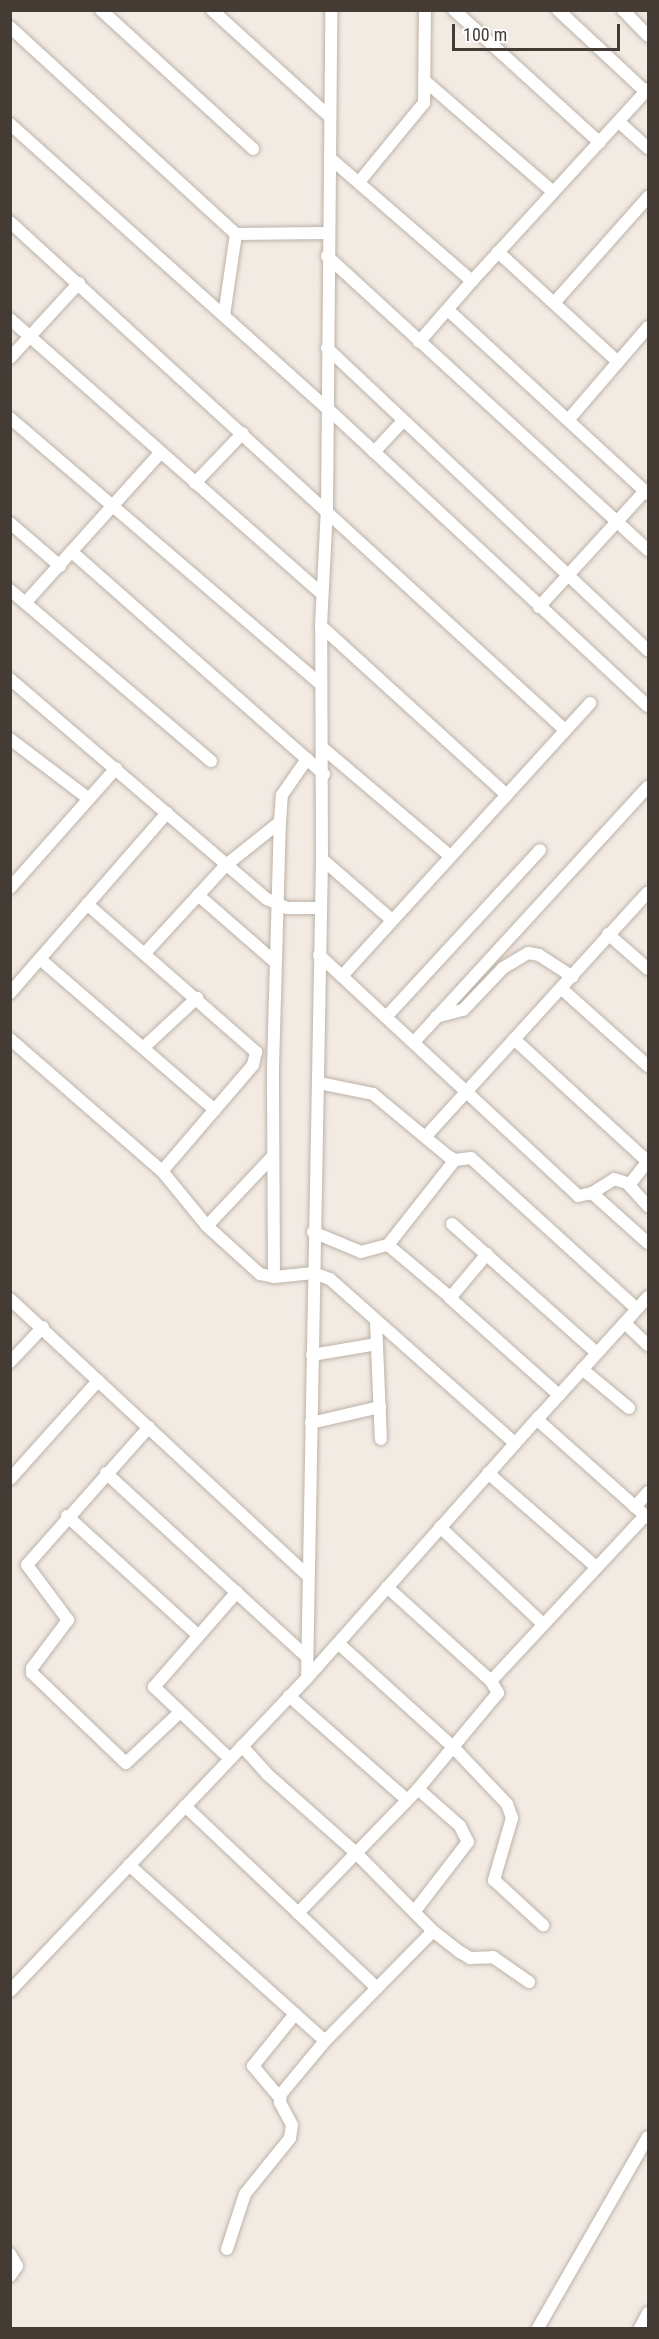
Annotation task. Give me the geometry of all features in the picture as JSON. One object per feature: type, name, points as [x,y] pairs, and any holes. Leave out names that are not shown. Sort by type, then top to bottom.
[{"type":"street","points":[[101,10],[253,149]]},
{"type":"street","points":[[212,10],[329,116]]},
{"type":"street","points":[[306,1678],[313,1232],[319,1083],[319,955],[324,774],[321,626],[327,510],[327,233],[331,10]]},
{"type":"street","points":[[359,182],[418,114],[426,94],[425,10]]},
{"type":"street","points":[[454,10],[600,143]]},
{"type":"street","points":[[419,342],[498,252],[647,90],[558,10]]},
{"type":"street","points":[[623,10],[648,36]]},
{"type":"street","points":[[10,27],[236,234],[327,233]]},
{"type":"street","points":[[425,81],[553,192]]},
{"type":"street","points":[[619,122],[648,148]]},
{"type":"street","points":[[10,124],[327,408],[648,706]]},
{"type":"street","points":[[330,158],[472,281]]},
{"type":"street","points":[[554,303],[648,196]]},
{"type":"street","points":[[10,222],[565,730]]},
{"type":"street","points":[[224,315],[236,234]]},
{"type":"street","points":[[498,252],[618,362]]},
{"type":"street","points":[[327,256],[648,550]]},
{"type":"street","points":[[10,358],[79,283]]},
{"type":"street","points":[[448,310],[647,492],[539,607]]},
{"type":"street","points":[[10,320],[322,594]]},
{"type":"street","points":[[569,419],[648,327]]},
{"type":"street","points":[[327,348],[568,578],[648,650]]},
{"type":"street","points":[[10,418],[321,685]]},
{"type":"street","points":[[374,452],[403,421]]},
{"type":"street","points":[[195,483],[243,433]]},
{"type":"street","points":[[26,602],[160,453]]},
{"type":"street","points":[[10,523],[60,566]]},
{"type":"street","points":[[72,552],[324,774]]},
{"type":"street","points":[[10,590],[211,761]]},
{"type":"street","points":[[321,626],[507,795]]},
{"type":"street","points":[[12,683],[116,768],[226,865],[276,905],[321,908]]},
{"type":"street","points":[[342,976],[449,855],[590,703]]},
{"type":"street","points":[[10,739],[88,799]]},
{"type":"street","points":[[324,749],[449,855]]},
{"type":"street","points":[[274,1277],[275,962],[280,822],[282,795],[307,759]]},
{"type":"street","points":[[10,888],[116,768]]},
{"type":"street","points":[[414,1042],[648,787]]},
{"type":"street","points":[[10,993],[167,813]]},
{"type":"street","points":[[146,952],[226,865],[280,822]]},
{"type":"street","points":[[386,1017],[540,850]]},
{"type":"street","points":[[322,859],[392,920]]},
{"type":"street","points":[[427,1135],[514,1039],[563,990],[608,934],[648,892]]},
{"type":"street","points":[[198,895],[275,962]]},
{"type":"street","points":[[87,903],[146,952],[256,1052],[253,1065],[162,1172]]},
{"type":"street","points":[[608,934],[648,969]]},
{"type":"street","points":[[436,1017],[463,1011],[503,968],[528,953],[539,955],[573,977]]},
{"type":"street","points":[[319,955],[578,1196],[592,1193],[614,1179],[628,1185],[648,1206]]},
{"type":"street","points":[[40,959],[215,1110]]},
{"type":"street","points":[[563,990],[648,1066]]},
{"type":"street","points":[[142,1048],[197,998]]},
{"type":"street","points":[[10,1039],[162,1172],[207,1226],[260,1274],[274,1277],[314,1273],[330,1278],[376,1322],[515,1443]]},
{"type":"street","points":[[514,1039],[648,1162],[628,1185]]},
{"type":"street","points":[[319,1083],[374,1094],[455,1160]]},
{"type":"street","points":[[207,1226],[273,1156]]},
{"type":"street","points":[[313,1232],[361,1252],[388,1245],[455,1160],[471,1158],[638,1309]]},
{"type":"street","points":[[592,1193],[648,1244]]},
{"type":"street","points":[[452,1224],[597,1353]]},
{"type":"street","points":[[388,1245],[559,1395]]},
{"type":"street","points":[[450,1297],[488,1254]]},
{"type":"street","points":[[10,1991],[306,1678],[648,1297]]},
{"type":"street","points":[[10,1299],[308,1576]]},
{"type":"street","points":[[376,1322],[381,1439]]},
{"type":"street","points":[[624,1323],[648,1345]]},
{"type":"street","points":[[10,1362],[42,1327]]},
{"type":"street","points":[[312,1355],[377,1344]]},
{"type":"street","points":[[582,1369],[629,1408]]},
{"type":"street","points":[[10,1479],[98,1380]]},
{"type":"street","points":[[311,1423],[380,1407]]},
{"type":"street","points":[[491,1681],[596,1568],[647,1517],[539,1417]]},
{"type":"street","points":[[149,1426],[67,1516],[27,1565],[68,1620],[32,1668],[32,1673],[126,1762],[178,1713]]},
{"type":"street","points":[[106,1473],[307,1657]]},
{"type":"street","points":[[488,1473],[596,1568]]},
{"type":"street","points":[[635,1507],[648,1492]]},
{"type":"street","points":[[67,1516],[198,1635]]},
{"type":"street","points":[[440,1527],[543,1624]]},
{"type":"street","points":[[298,1913],[418,1789],[496,1701],[498,1693],[491,1681],[387,1587]]},
{"type":"street","points":[[230,1759],[157,1693],[154,1685],[237,1592]]},
{"type":"street","points":[[338,1643],[453,1747],[512,1812],[494,1880],[543,1925]]},
{"type":"street","points":[[289,1696],[407,1800]]},
{"type":"street","points":[[242,1746],[267,1774],[355,1852],[433,1931],[470,1958],[493,1957],[529,1982]]},
{"type":"street","points":[[414,1912],[468,1842],[460,1826],[418,1789]]},
{"type":"street","points":[[185,1806],[377,1988]]},
{"type":"street","points":[[129,1865],[325,2041]]},
{"type":"street","points":[[280,2098],[325,2041],[433,1931]]},
{"type":"street","points":[[227,2249],[245,2194],[291,2138],[292,2125],[280,2098],[254,2066],[295,2014]]},
{"type":"street","points":[[541,2327],[648,2137]]},
{"type":"street","points":[[10,2254],[17,2266],[10,2276]]},
{"type":"street","points":[[640,2328],[648,2313]]}]
